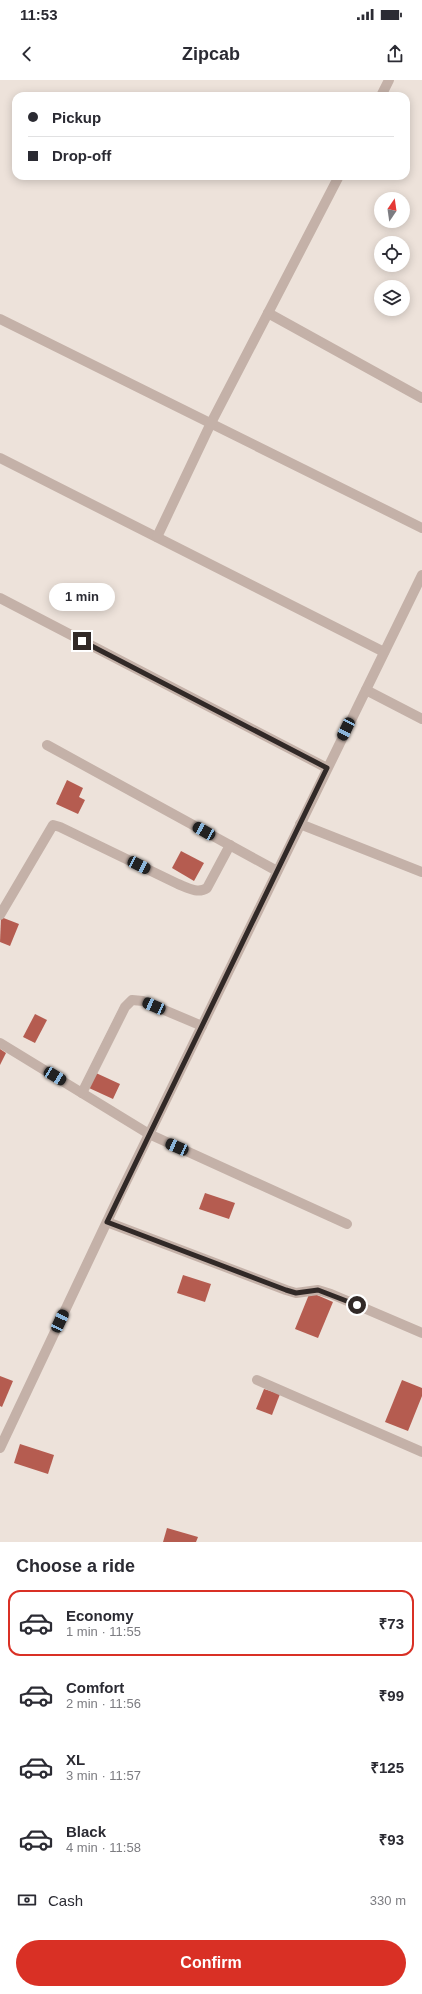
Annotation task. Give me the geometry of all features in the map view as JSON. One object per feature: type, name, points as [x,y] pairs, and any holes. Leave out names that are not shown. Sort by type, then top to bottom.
[{"type":"street","points":[[383,92],[389,80]]},
{"type":"street","points":[[157,537],[211,423],[337,180]]},
{"type":"street","points":[[268,313],[422,398]]},
{"type":"street","points":[[0,319],[422,528]]},
{"type":"street","points":[[0,458],[384,652]]},
{"type":"street","points":[[0,1448],[149,1134],[422,575]]},
{"type":"street","points":[[0,598],[327,768]]},
{"type":"street","points":[[366,690],[422,719]]},
{"type":"street","points":[[47,745],[277,871]]},
{"type":"street","points":[[300,824],[422,872]]},
{"type":"street","points":[[0,915],[53,825],[60,826],[178,884],[202,892],[207,888],[230,846]]},
{"type":"street","points":[[82,1093],[125,1007],[132,1000],[143,1000],[202,1026]]},
{"type":"street","points":[[0,1043],[149,1134],[347,1224]]},
{"type":"street","points":[[107,1222],[286,1290],[296,1293],[318,1290],[331,1294],[422,1333]]},
{"type":"street","points":[[257,1380],[422,1452]]},
{"type":"building","points":[[67,780],[83,788],[79,797],[85,800],[78,814],[56,804]]},
{"type":"building","points":[[181,851],[204,863],[194,881],[172,868]]},
{"type":"building","points":[[1,917],[19,924],[10,946],[0,942]]},
{"type":"building","points":[[35,1014],[47,1020],[35,1043],[23,1037]]},
{"type":"building","points":[[0,1049],[6,1053],[0,1065]]},
{"type":"building","points":[[96,1073],[120,1084],[113,1099],[89,1088]]},
{"type":"building","points":[[205,1193],[235,1203],[229,1219],[199,1209]]},
{"type":"building","points":[[183,1275],[211,1284],[205,1302],[177,1293]]},
{"type":"building","points":[[310,1292],[333,1302],[318,1338],[295,1329]]},
{"type":"building","points":[[0,1376],[13,1381],[2,1407],[0,1406]]},
{"type":"building","points":[[402,1380],[422,1388],[422,1396],[408,1431],[385,1422]]},
{"type":"building","points":[[264,1389],[280,1394],[272,1415],[256,1409]]},
{"type":"building","points":[[20,1444],[54,1455],[48,1474],[14,1463]]},
{"type":"building","points":[[167,1528],[198,1537],[196,1542],[163,1542]]},
{"type":"route","points":[[82,641],[327,768],[107,1222],[286,1290],[296,1293],[318,1290],[357,1305]]}]
